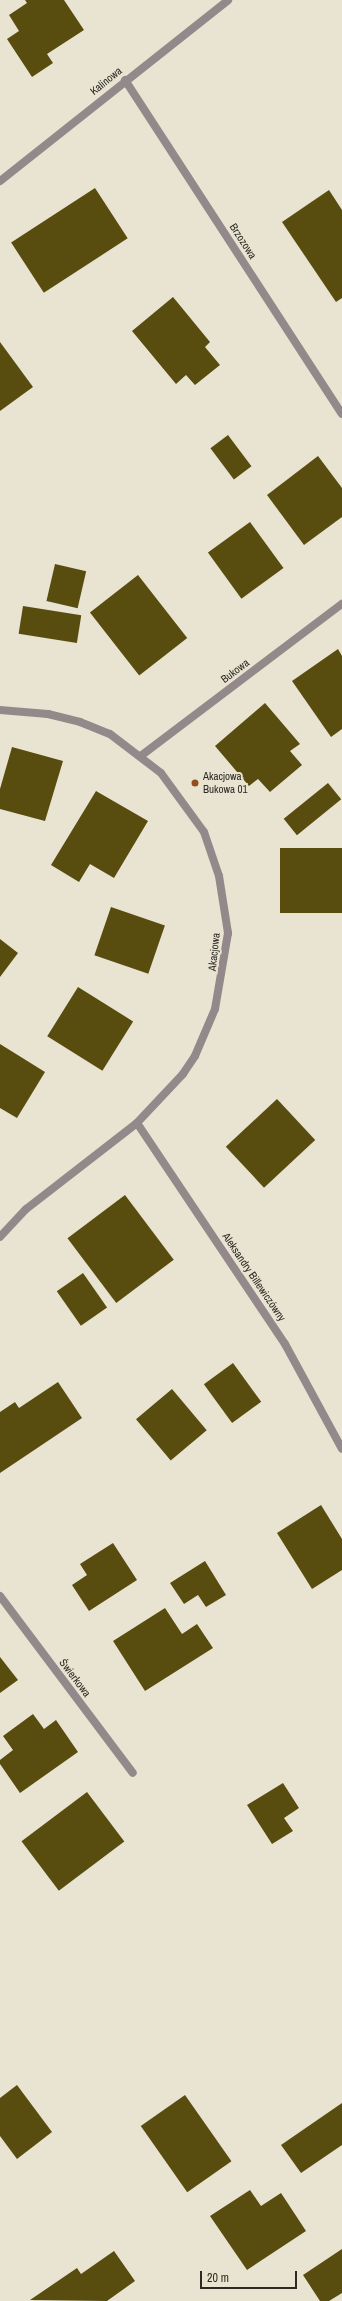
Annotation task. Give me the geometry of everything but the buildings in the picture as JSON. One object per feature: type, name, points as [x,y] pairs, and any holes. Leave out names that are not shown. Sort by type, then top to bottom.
[{"type":"street","name":"Kalinowa","points":[[0,181],[125,80],[228,0]]},
{"type":"street","name":"Brzozowa","points":[[125,80],[342,414]]},
{"type":"street","name":"Bukowa","points":[[142,755],[342,604]]},
{"type":"street","name":"Akacjowa","points":[[0,710],[48,714],[80,722],[110,734],[142,755],[178,793],[204,832],[221,883],[228,933],[215,1009],[204,1038],[183,1074],[137,1123],[26,1209],[0,1236]]},
{"type":"street","name":"Aleksandry Billewiczówny","points":[[137,1123],[285,1344],[342,1449]]},
{"type":"street","name":"Świerkowa","points":[[0,1596],[133,1773]]},
{"type":"place","name":"Akacjowa Bukowa 01","points":[[195,783]]}]
